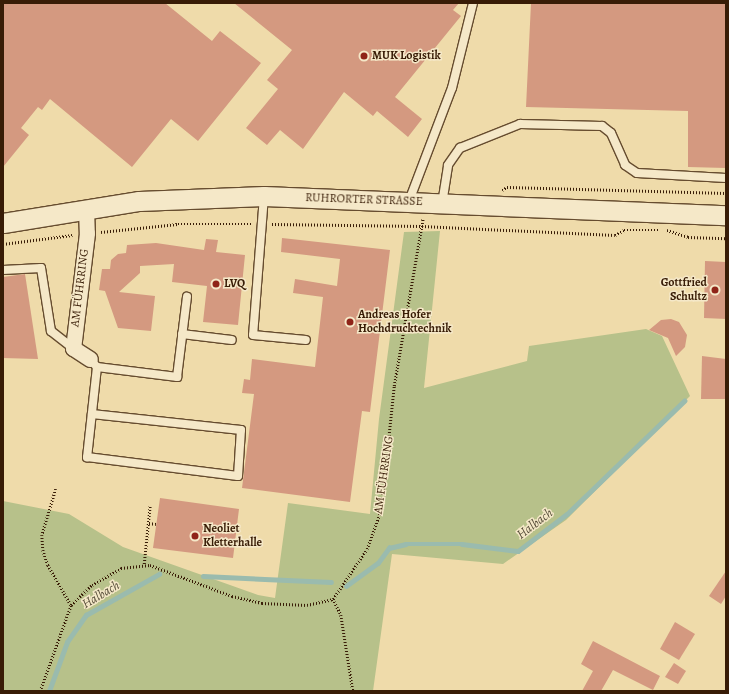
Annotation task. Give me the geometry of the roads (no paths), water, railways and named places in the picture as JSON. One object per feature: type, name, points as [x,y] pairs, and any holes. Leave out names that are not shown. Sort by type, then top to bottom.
[{"type":"street","name":"RUHRORTER STRASSE","points":[[3,223],[139,201],[264,196],[726,215]]},
{"type":"street","name":"AM FÜHRRING","points":[[73,348],[87,234],[86,209]]},
{"type":"street","points":[[73,348],[94,363]]},
{"type":"lane","points":[[425,203],[473,3]]},
{"type":"lane","points":[[425,203],[460,148],[520,124],[602,126],[611,133],[626,165],[637,173],[726,178]]},
{"type":"lane","points":[[264,196],[263,224],[253,335],[306,340]]},
{"type":"lane","points":[[3,270],[41,268],[51,331],[73,348]]},
{"type":"lane","points":[[92,414],[241,430],[238,476],[87,457],[92,414],[94,363],[177,377],[187,297]]},
{"type":"lane","points":[[182,334],[232,340]]},
{"type":"waterway","name":"Halbach","points":[[346,586],[378,563],[389,548],[406,544],[462,544],[518,551],[567,514],[684,401]]},
{"type":"waterway","name":"Halbach","points":[[49,691],[67,642],[86,615],[159,574]]},
{"type":"waterway","name":"Halbach","points":[[203,576],[331,582]]},
{"type":"place","name":"MUK Logistik","points":[[364,56]]},
{"type":"place","name":"LVQ","points":[[216,284]]},
{"type":"place","name":"Gottfried Schultz","points":[[715,290]]},
{"type":"place","name":"Andreas Hofer Hochdrucktechnik","points":[[350,322]]},
{"type":"place","name":"Neoliet Kletterhalle","points":[[195,536]]}]
